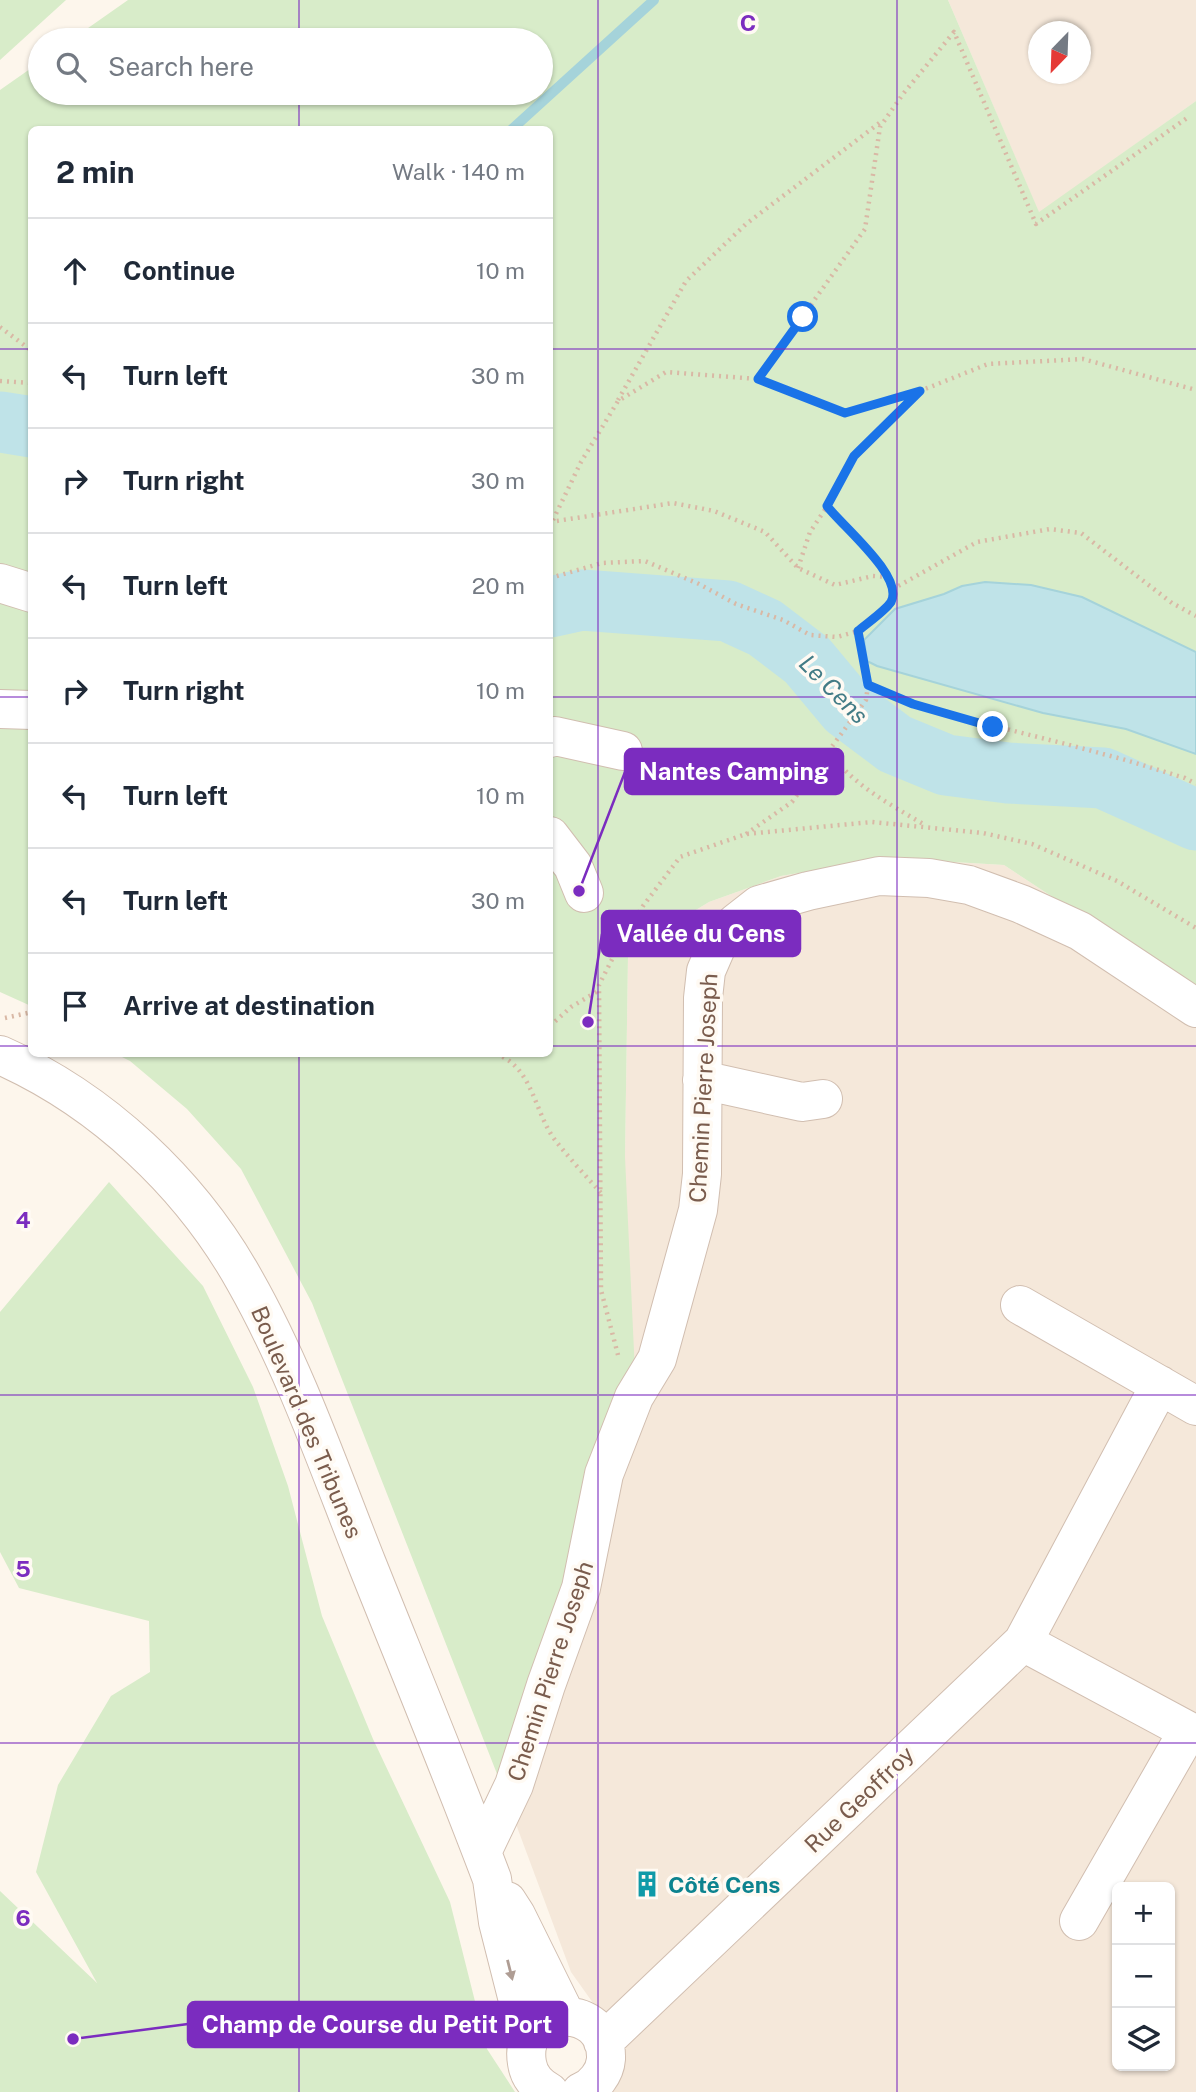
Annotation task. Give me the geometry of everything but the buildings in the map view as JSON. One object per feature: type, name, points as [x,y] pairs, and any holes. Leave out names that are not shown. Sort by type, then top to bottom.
[{"type":"street","points":[[0,583],[28,592]]},
{"type":"street","points":[[0,709],[28,710]]},
{"type":"street","points":[[553,737],[622,751]]},
{"type":"street","points":[[553,840],[573,866],[584,893]]},
{"type":"street","name":"Chemin Pierre Joseph","points":[[487,1865],[581,1588],[604,1474],[634,1397],[657,1359],[698,1210],[702,1174],[703,998],[706,971],[719,941],[759,905],[807,891],[879,876],[929,878],[969,885],[1021,904],[1080,931],[1196,1008]]},
{"type":"street","name":"Boulevard des Tribunes","points":[[0,1055],[53,1082],[108,1121],[150,1158],[187,1198],[246,1281],[297,1388],[487,1865],[516,1915],[566,2015]]},
{"type":"street","points":[[702,1080],[802,1102],[823,1099]]},
{"type":"street","points":[[1020,1305],[1196,1406]]},
{"type":"street","name":"Rue Geoffroy","points":[[603,2042],[633,2017],[1023,1642],[1160,1385]]},
{"type":"street","points":[[1023,1642],[1192,1733],[1079,1921]]},
{"type":"street","name":"Boulevard des Tribunes","points":[[487,1865],[498,1922],[528,2040],[525,2055],[527,2069],[534,2081],[549,2092]]},
{"type":"street","points":[[528,2040],[537,2027],[550,2019],[566,2015],[582,2019],[595,2029],[603,2042],[606,2060],[600,2076],[589,2089],[581,2092]]},
{"type":"path","points":[[758,379],[866,229],[880,127],[954,32],[1036,225],[1187,118]]},
{"type":"path","points":[[553,517],[581,462],[686,281],[746,224],[888,116]]},
{"type":"path","points":[[0,327],[28,348]]},
{"type":"path","points":[[618,401],[666,372],[758,379],[845,413],[920,391],[988,364],[1083,359],[1196,390]]},
{"type":"path","points":[[0,381],[28,383]]},
{"type":"path","points":[[799,568],[810,532],[854,456],[920,391]]},
{"type":"path","points":[[553,521],[673,503],[714,511],[765,532],[799,568],[835,585],[873,576],[889,577]]},
{"type":"path","points":[[553,577],[602,563],[645,561],[699,584],[736,604],[783,620],[810,635],[837,637],[858,631],[891,601],[893,589],[889,577],[870,552],[827,506]]},
{"type":"path","points":[[893,589],[977,542],[1050,529],[1081,533],[1171,603],[1196,616]]},
{"type":"path","points":[[634,1397],[614,1347],[601,1290],[599,985],[624,936],[680,857],[746,834],[792,802],[848,728],[866,700],[868,685],[858,631]]},
{"type":"path","points":[[868,685],[913,704],[993,727],[1102,753],[1185,778],[1196,784]]},
{"type":"path","points":[[828,752],[847,775],[878,798],[929,827]]},
{"type":"path","points":[[553,1023],[571,1007],[599,991]]},
{"type":"path","points":[[0,1020],[28,1013]]},
{"type":"path","points":[[505,1057],[533,1090],[553,1138],[601,1194]]},
{"type":"shaded area","points":[[948,0],[1196,0],[1196,101],[1039,213]]},
{"type":"shaded area","points":[[886,858],[1004,865],[1196,991],[1196,2092],[596,2092],[604,2088],[625,2048],[571,1972],[501,1784],[625,1157],[628,956],[709,902],[781,876]]},
{"type":"green space","points":[[0,0],[66,0],[35,28],[28,28],[28,35],[0,60]]},
{"type":"green space","points":[[128,0],[948,0],[1039,212],[1196,101],[1196,991],[1004,865],[886,858],[781,876],[709,902],[628,956],[625,1157],[635,1373],[544,1661],[501,1784],[312,1303],[241,1169],[187,1109],[122,1057],[553,1057],[553,126],[28,126],[28,1005],[0,992],[0,90],[28,70],[28,105],[553,105],[553,28],[88,28]]},
{"type":"green space","points":[[109,1182],[203,1286],[253,1387],[288,1486],[322,1616],[373,1739],[450,1902],[487,2049],[515,2092],[0,2092],[0,1891],[97,1983],[36,1872],[58,1785],[111,1696],[150,1672],[149,1621],[19,1588],[0,1552],[0,1312]]},
{"type":"water","points":[[985,582],[1031,585],[1082,597],[1196,652],[1196,754],[1126,729],[1043,713],[867,661],[864,640],[895,609],[962,586]]},
{"type":"waterway","points":[[553,92],[654,0]]},
{"type":"waterway","points":[[515,126],[538,105]]},
{"type":"waterway","name":"Le Cens","points":[[0,422],[28,426]]},
{"type":"waterway","name":"Le Cens","points":[[553,606],[582,600],[728,611],[765,628],[807,660],[847,708],[895,744],[946,765],[1008,773],[1103,778],[1196,820]]},
{"type":"place","name":"Nantes Camping","points":[[579,891]]},
{"type":"place","name":"Vallée du Cens","points":[[588,1022]]},
{"type":"place","name":"Côté Cens","points":[[647,1884]]},
{"type":"place","name":"Champ de Course du Petit Port","points":[[73,2039]]},
{"type":"route","points":[[803,317],[758,379],[845,413],[920,391],[854,456],[827,506],[870,552],[889,577],[893,589],[891,601],[858,631],[868,685],[913,704],[993,727]]}]
